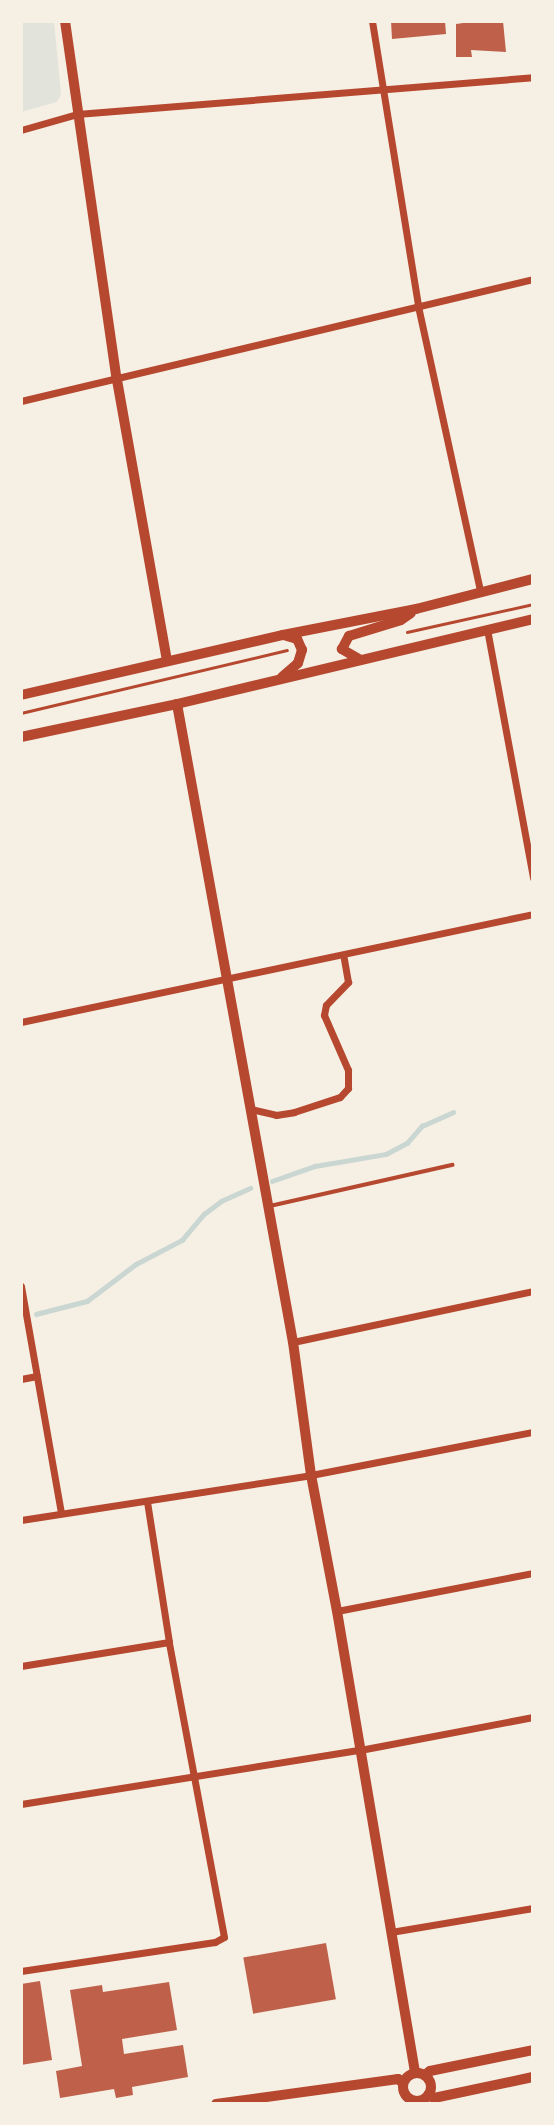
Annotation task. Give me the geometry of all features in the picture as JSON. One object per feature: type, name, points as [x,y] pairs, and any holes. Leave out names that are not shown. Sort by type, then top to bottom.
[{"type":"main road","points":[[65,21],[117,380],[167,661]]},
{"type":"main road","points":[[21,695],[284,635],[416,609],[533,579]]},
{"type":"main road","points":[[359,660],[342,649],[349,636],[401,620],[416,609]]},
{"type":"main road","points":[[21,737],[177,704],[533,619]]},
{"type":"main road","points":[[280,679],[298,663],[301,647],[297,639],[284,635]]},
{"type":"main road","points":[[177,704],[293,1342],[311,1475],[337,1611],[391,1932],[420,2074],[430,2085],[418,2100]]},
{"type":"main road","points":[[403,2083],[430,2071],[533,2050]]},
{"type":"main road","points":[[398,2104],[533,2077]]},
{"type":"main road","points":[[216,2104],[398,2079],[418,2100]]},
{"type":"street","points":[[372,21],[418,306],[480,591]]},
{"type":"street","points":[[21,130],[77,114],[533,77]]},
{"type":"street","points":[[21,401],[533,279]]},
{"type":"street","points":[[487,629],[533,878]]},
{"type":"street","points":[[21,1021],[533,914]]},
{"type":"street","points":[[251,1109],[276,1115],[294,1112],[340,1097],[348,1088],[348,1070],[324,1015],[326,1005],[348,982],[343,955]]},
{"type":"street","points":[[21,1286],[61,1513]]},
{"type":"street","points":[[293,1342],[533,1291]]},
{"type":"street","points":[[21,1379],[37,1376]]},
{"type":"street","points":[[21,1520],[311,1475],[533,1432]]},
{"type":"street","points":[[21,1971],[215,1942],[224,1937],[169,1642],[148,1502]]},
{"type":"street","points":[[337,1611],[533,1573]]},
{"type":"street","points":[[21,1666],[169,1642]]},
{"type":"street","points":[[21,1804],[360,1750],[533,1717]]},
{"type":"street","points":[[391,1932],[533,1908]]},
{"type":"lane","points":[[268,1207],[452,1165]]},
{"type":"path","points":[[400,634],[533,604]]},
{"type":"path","points":[[21,713],[301,647]]},
{"type":"shaded area","points":[[21,21],[54,21],[61,94],[57,102],[21,112]]},
{"type":"building","points":[[391,21],[445,21],[446,34],[392,39]]},
{"type":"building","points":[[503,21],[506,52],[471,50],[472,57],[456,57],[456,24]]},
{"type":"building","points":[[326,1943],[336,1999],[253,2014],[243,1958]]},
{"type":"building","points":[[40,1981],[52,2060],[21,2065],[21,1984]]},
{"type":"building","points":[[169,1982],[177,2030],[122,2039],[124,2054],[183,2045],[188,2077],[132,2087],[133,2095],[116,2098],[114,2089],[60,2098],[56,2071],[82,2066],[70,1990],[102,1985],[103,1992]]},
{"type":"waterway","points":[[272,1181],[315,1166],[386,1154],[407,1143],[422,1126],[453,1112]]},
{"type":"waterway","points":[[36,1314],[87,1301],[136,1264],[182,1240],[204,1214],[221,1201],[250,1188]]}]
